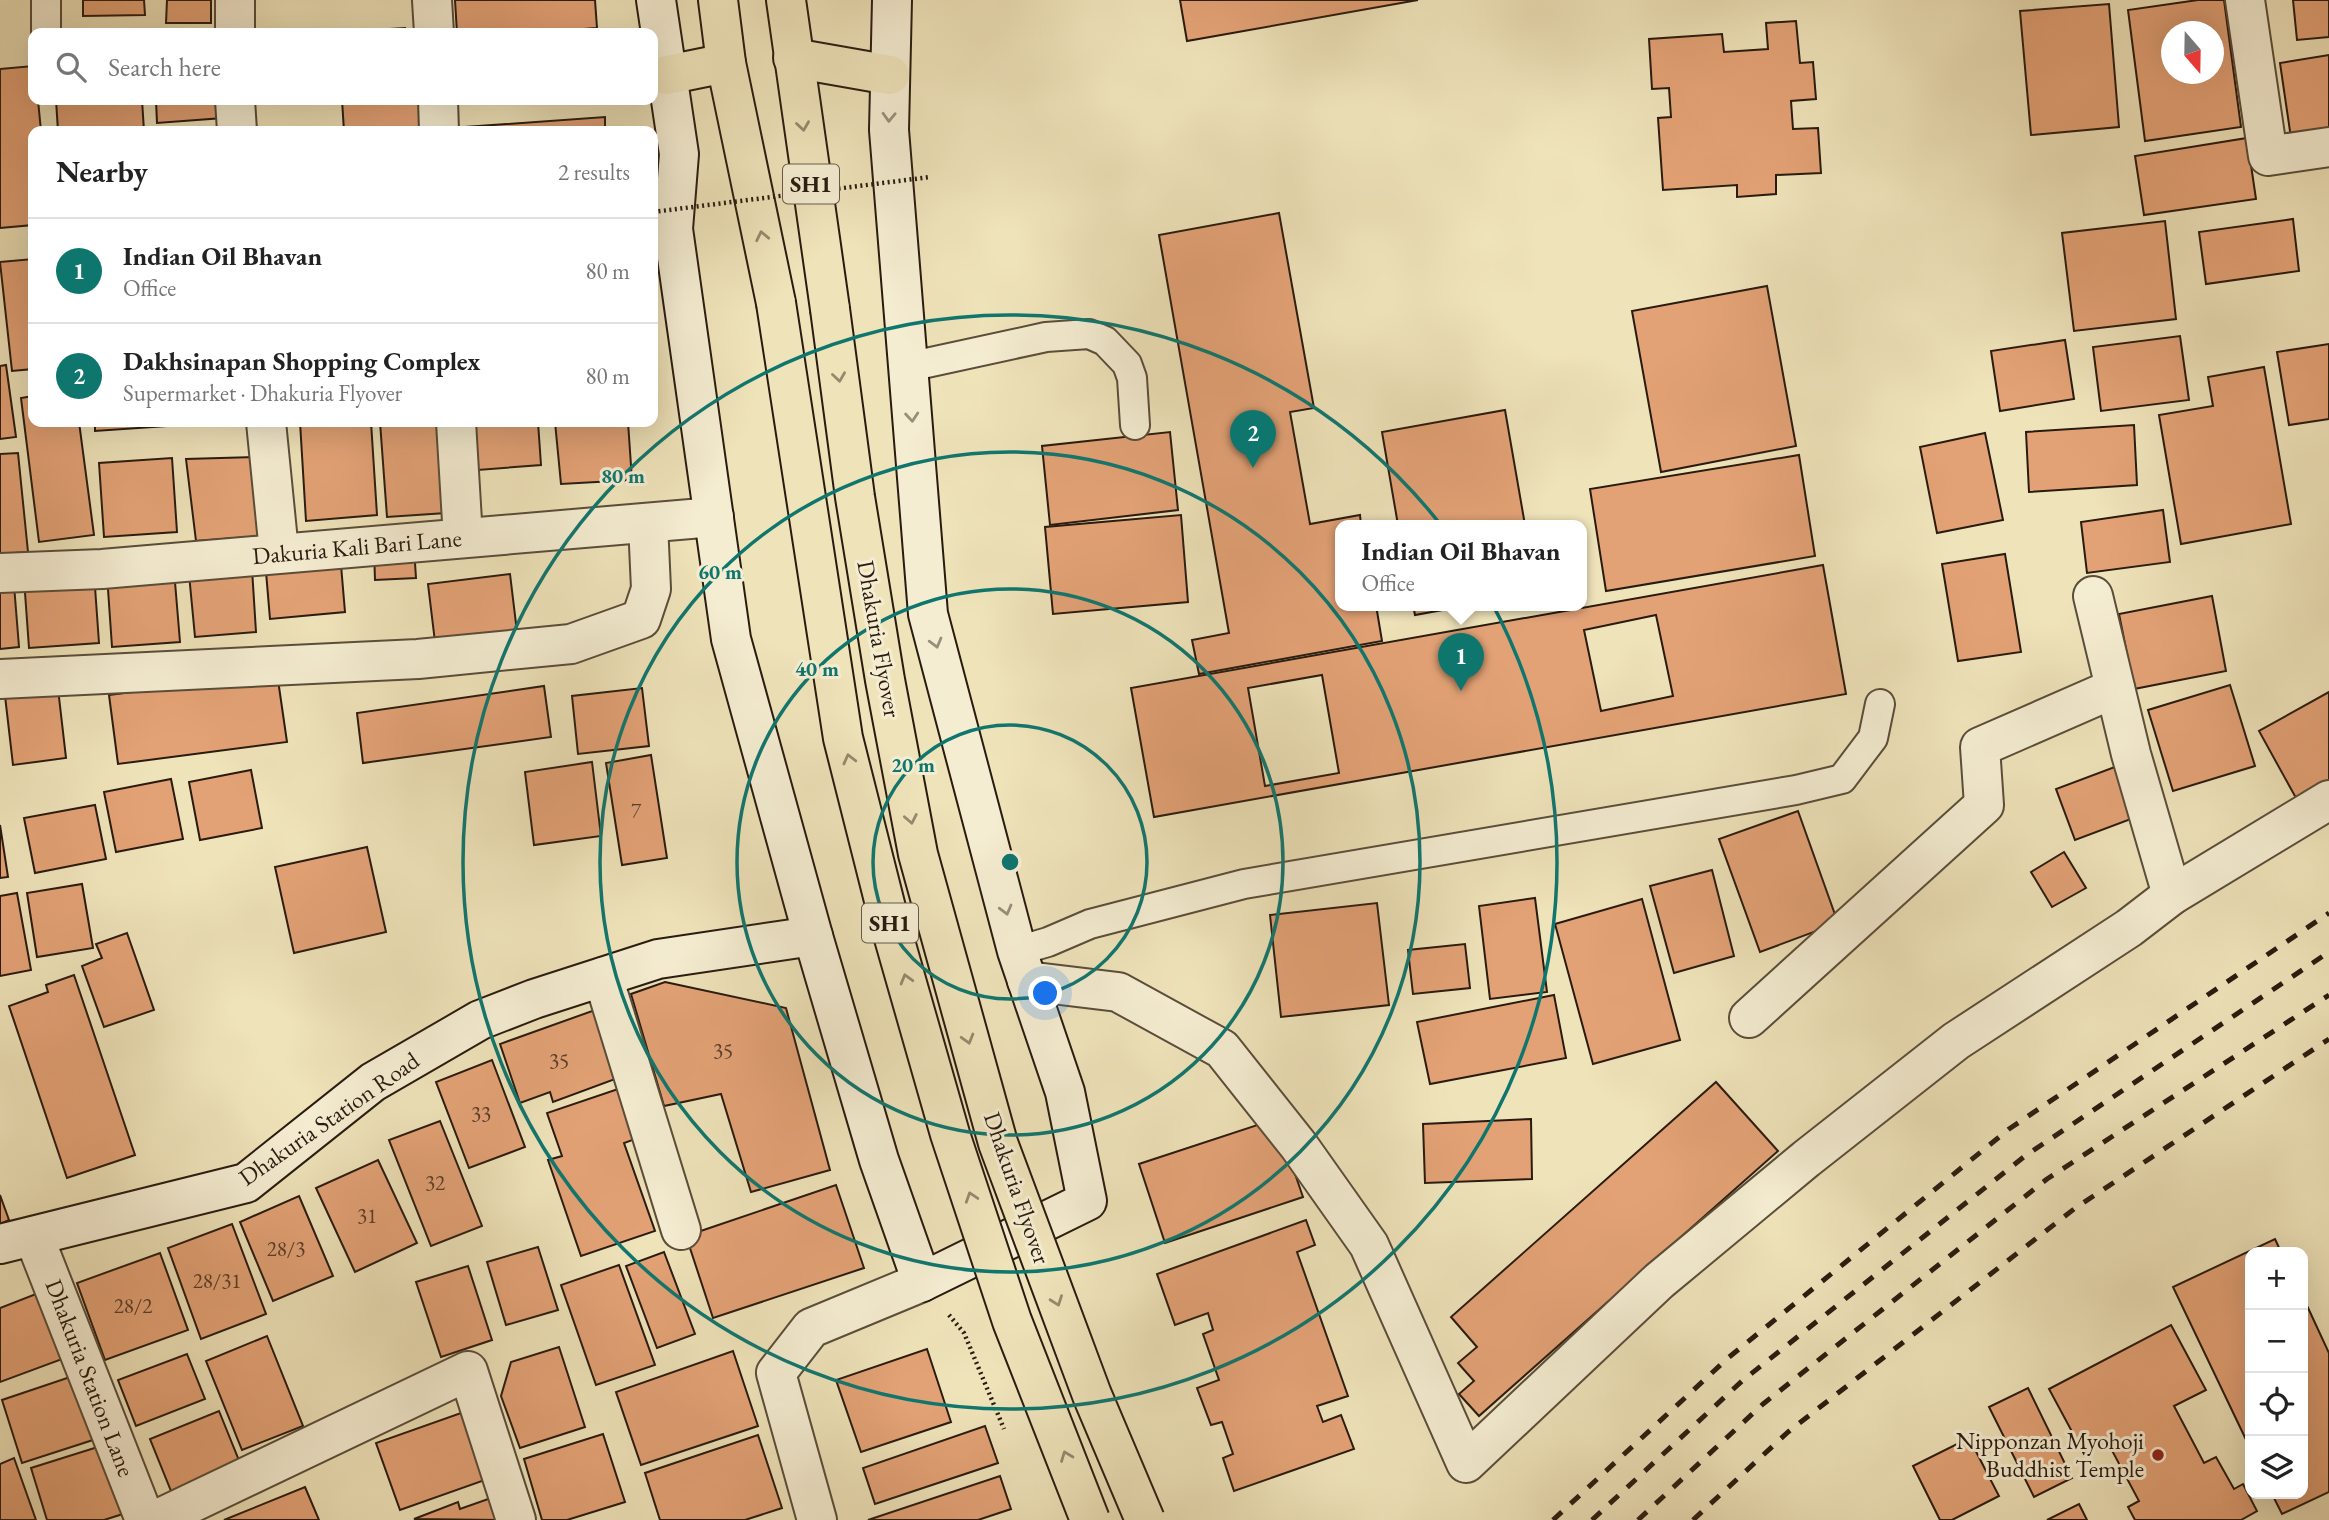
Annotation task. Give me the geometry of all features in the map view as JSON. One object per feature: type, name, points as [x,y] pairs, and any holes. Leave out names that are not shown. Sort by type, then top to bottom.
[{"type":"main road","name":"SH1","points":[[718,0],[726,63]]},
{"type":"main road","name":"SH1","points":[[786,0],[793,58]]},
{"type":"main road","points":[[793,58],[890,75]]},
{"type":"main road","name":"Dhakuria Flyover","points":[[793,58],[855,497],[885,680],[918,854],[998,1143],[1091,1395],[1145,1520]]},
{"type":"main road","points":[[667,75],[726,63]]},
{"type":"main road","name":"Dhakuria Flyover","points":[[726,63],[776,303],[843,738],[887,911],[950,1134],[1004,1296],[1090,1520]]},
{"type":"street","points":[[235,0],[235,28]]},
{"type":"street","points":[[432,0],[434,28]]},
{"type":"street","points":[[656,0],[679,154],[673,229],[731,639],[813,936],[879,1160],[922,1282]]},
{"type":"street","points":[[817,1520],[776,1373],[811,1328],[922,1282],[1087,1201],[1065,1092],[1022,966],[928,614],[889,130],[892,0]]},
{"type":"street","points":[[2245,0],[2268,156],[2329,147]]},
{"type":"street","points":[[235,105],[237,126]]},
{"type":"street","points":[[438,105],[439,126]]},
{"type":"street","points":[[266,427],[279,552]]},
{"type":"street","points":[[456,427],[463,538]]},
{"type":"street","name":"Dakuria Kali Bari Lane","points":[[0,573],[102,569],[714,517]]},
{"type":"street","points":[[0,679],[418,659],[571,643],[641,619],[651,589],[648,523]]},
{"type":"street","points":[[2093,596],[2131,754],[2172,895]]},
{"type":"street","points":[[1749,1018],[1984,805],[1980,747],[2115,688]]},
{"type":"street","points":[[1022,966],[1118,992],[1222,1049],[1299,1146],[1369,1245],[1466,1463],[1659,1281],[1806,1159],[1956,1041],[2129,928],[2172,895],[2329,800]]},
{"type":"street","name":"Dhakuria Station Road","points":[[17,1240],[246,1183],[373,1082],[480,1020],[534,999],[657,959],[813,936]]},
{"type":"street","points":[[603,977],[681,1230]]},
{"type":"street","name":"Dhakuria Station Lane","points":[[17,1240],[145,1520]]},
{"type":"street","points":[[156,1520],[468,1371],[516,1520]]},
{"type":"lane","points":[[46,0],[46,28]]},
{"type":"lane","points":[[908,367],[1046,337],[1089,334],[1105,341],[1127,364],[1132,378],[1135,425]]},
{"type":"lane","points":[[1022,966],[1048,942],[1090,923],[1244,884],[1796,790],[1842,779],[1873,738],[1880,704]]},
{"type":"path","points":[[658,211],[930,177]]},
{"type":"path","points":[[922,1282],[964,1333],[1006,1433]]},
{"type":"building","points":[[83,0],[144,0],[145,15],[83,16]]},
{"type":"building","points":[[167,0],[211,0],[211,23],[166,23]]},
{"type":"building","points":[[455,0],[595,0],[597,28],[457,28]]},
{"type":"building","points":[[1180,0],[1418,0],[1187,41]]},
{"type":"building","points":[[2198,0],[2224,0],[2241,127],[2145,141],[2128,10]]},
{"type":"building","points":[[2293,0],[2329,0],[2329,37],[2297,40]]},
{"type":"building","points":[[2109,4],[2119,127],[2031,135],[2020,11]]},
{"type":"building","points":[[1796,21],[1800,63],[1813,62],[1816,99],[1791,101],[1793,129],[1818,128],[1821,173],[1776,175],[1776,194],[1737,197],[1737,185],[1663,190],[1658,118],[1671,117],[1669,88],[1652,89],[1649,39],[1722,34],[1724,52],[1768,49],[1766,23]]},
{"type":"building","points":[[2329,55],[2329,132],[2291,138],[2280,63]]},
{"type":"building","points":[[28,66],[28,105],[38,105],[41,126],[28,126],[28,225],[0,228],[0,69]]},
{"type":"building","points":[[56,105],[142,105],[144,126],[58,126]]},
{"type":"building","points":[[156,105],[222,105],[223,118],[157,123]]},
{"type":"building","points":[[342,105],[424,105],[425,126],[344,126]]},
{"type":"building","points":[[605,117],[605,126],[479,126]]},
{"type":"building","points":[[2247,138],[2256,199],[2144,215],[2135,156]]},
{"type":"building","points":[[1279,213],[1314,408],[1290,412],[1310,524],[1360,515],[1360,520],[1335,520],[1335,611],[1377,611],[1382,641],[1199,674],[1192,640],[1229,633],[1159,235]]},
{"type":"building","points":[[2293,219],[2299,271],[2206,284],[2199,232]]},
{"type":"building","points":[[2165,221],[2176,319],[2074,331],[2062,233]]},
{"type":"building","points":[[28,259],[28,369],[12,371],[0,262]]},
{"type":"building","points":[[1767,286],[1796,446],[1661,472],[1632,311]]},
{"type":"building","points":[[2180,336],[2189,400],[2101,411],[2093,347]]},
{"type":"building","points":[[2065,340],[2074,399],[2000,411],[1991,351]]},
{"type":"building","points":[[2329,344],[2329,419],[2289,425],[2277,352]]},
{"type":"building","points":[[6,365],[16,437],[0,439],[0,366]]},
{"type":"building","points":[[2264,367],[2291,524],[2181,544],[2159,415],[2213,406],[2208,377]]},
{"type":"building","points":[[28,397],[28,427],[80,427],[94,535],[39,542],[21,398]]},
{"type":"building","points":[[1505,410],[1524,520],[1397,520],[1382,432]]},
{"type":"building","points":[[2134,425],[2137,485],[2029,492],[2026,432]]},
{"type":"building","points":[[95,427],[153,427],[95,431]]},
{"type":"building","points":[[300,427],[371,427],[377,515],[306,521]]},
{"type":"building","points":[[380,427],[442,427],[446,513],[387,517]]},
{"type":"building","points":[[475,427],[538,427],[541,465],[478,470]]},
{"type":"building","points":[[555,427],[628,427],[632,480],[561,484]]},
{"type":"building","points":[[1170,432],[1178,510],[1050,525],[1042,446]]},
{"type":"building","points":[[1985,433],[2003,520],[1937,533],[1920,447]]},
{"type":"building","points":[[18,453],[28,552],[0,554],[0,454]]},
{"type":"building","points":[[1799,455],[1815,556],[1606,591],[1590,489]]},
{"type":"building","points":[[255,457],[262,536],[196,541],[186,459]]},
{"type":"building","points":[[172,458],[177,532],[104,537],[99,463]]},
{"type":"building","points":[[2163,510],[2170,562],[2087,573],[2081,522]]},
{"type":"building","points":[[1181,515],[1188,602],[1053,614],[1045,527]]},
{"type":"building","points":[[414,548],[416,578],[375,580],[374,550]]},
{"type":"building","points":[[2005,554],[2021,652],[1958,661],[1942,564]]},
{"type":"building","points":[[341,565],[345,612],[270,619],[266,572]]},
{"type":"building","points":[[1823,565],[1846,694],[1154,817],[1131,688],[1564,611],[1587,611],[1587,607]],"holes":[[[1656,615],[1673,696],[1601,711],[1584,630]],[[1322,675],[1339,773],[1265,786],[1248,688]]]},
{"type":"building","points":[[252,569],[256,632],[195,637],[189,574]]},
{"type":"building","points":[[174,570],[180,642],[112,647],[107,575]]},
{"type":"building","points":[[94,573],[99,643],[29,648],[24,579]]},
{"type":"building","points":[[510,574],[517,632],[435,642],[428,584]]},
{"type":"building","points":[[14,585],[19,647],[0,649],[0,586]]},
{"type":"building","points":[[2212,596],[2226,671],[2134,689],[2119,614]]},
{"type":"building","points":[[1414,611],[1437,611],[1415,615]]},
{"type":"building","points":[[277,673],[287,742],[118,764],[109,695]]},
{"type":"building","points":[[57,680],[66,758],[13,765],[4,687]]},
{"type":"building","points":[[2230,685],[2255,766],[2173,791],[2148,710]]},
{"type":"building","points":[[544,686],[551,737],[363,763],[357,713]]},
{"type":"building","points":[[642,688],[649,746],[578,754],[572,696]]},
{"type":"building","points":[[2329,692],[2329,780],[2296,798],[2259,731]]},
{"type":"building","points":[[651,755],[667,858],[622,865],[606,763]]},
{"type":"building","points":[[592,762],[601,836],[534,845],[525,772]]},
{"type":"building","points":[[2120,765],[2139,816],[2075,840],[2056,789]]},
{"type":"building","points":[[251,770],[262,828],[200,840],[189,782]]},
{"type":"building","points":[[171,779],[183,839],[116,852],[104,792]]},
{"type":"building","points":[[95,805],[106,859],[35,873],[24,818]]},
{"type":"building","points":[[1798,811],[1838,923],[1760,952],[1719,839]]},
{"type":"building","points":[[0,825],[8,877],[0,878]]},
{"type":"building","points":[[367,847],[386,932],[294,953],[275,867]]},
{"type":"building","points":[[2064,852],[2086,888],[2052,907],[2031,872]]},
{"type":"building","points":[[1712,870],[1734,956],[1674,973],[1650,886]]},
{"type":"building","points":[[82,884],[93,948],[37,957],[27,893]]},
{"type":"building","points":[[17,893],[31,970],[0,976],[0,896]]},
{"type":"building","points":[[1535,898],[1547,992],[1490,999],[1479,906]]},
{"type":"building","points":[[1642,899],[1680,1040],[1593,1064],[1555,924]]},
{"type":"building","points":[[1377,903],[1389,1005],[1281,1017],[1270,915]]},
{"type":"building","points":[[127,933],[154,1010],[104,1027],[82,966],[102,958],[96,944]]},
{"type":"building","points":[[1465,944],[1470,988],[1413,994],[1408,950]]},
{"type":"building","points":[[74,975],[135,1155],[67,1178],[9,1006],[48,992],[46,985]]},
{"type":"building","points":[[665,982],[786,1008],[830,1170],[751,1192],[721,1094],[664,1106],[631,994]]},
{"type":"building","points":[[1554,995],[1566,1058],[1430,1084],[1417,1022]]},
{"type":"building","points":[[595,1010],[618,1078],[553,1102],[550,1092],[520,1103],[500,1044]]},
{"type":"building","points":[[492,1060],[525,1147],[469,1168],[436,1082]]},
{"type":"building","points":[[1716,1082],[1778,1151],[1479,1416],[1459,1394],[1474,1381],[1458,1363],[1477,1347],[1451,1317]]},
{"type":"building","points":[[621,1088],[638,1138],[624,1143],[655,1231],[581,1256],[548,1160],[562,1156],[547,1113]]},
{"type":"building","points":[[1276,1119],[1303,1197],[1165,1243],[1139,1164]]},
{"type":"building","points":[[1531,1119],[1532,1179],[1425,1183],[1423,1124]]},
{"type":"building","points":[[440,1121],[482,1226],[431,1246],[389,1140]]},
{"type":"building","points":[[378,1160],[417,1243],[355,1272],[316,1188]]},
{"type":"building","points":[[836,1185],[864,1268],[713,1318],[686,1236]]},
{"type":"building","points":[[0,1195],[9,1220],[0,1224]]},
{"type":"building","points":[[299,1196],[333,1276],[273,1301],[240,1222]]},
{"type":"building","points":[[1306,1220],[1315,1245],[1297,1252],[1348,1396],[1317,1406],[1323,1422],[1341,1415],[1354,1449],[1234,1491],[1223,1458],[1233,1454],[1222,1422],[1211,1425],[1197,1388],[1219,1380],[1203,1334],[1213,1330],[1208,1313],[1175,1325],[1157,1274]]},
{"type":"building","points":[[232,1224],[266,1314],[201,1339],[168,1248]]},
{"type":"building","points":[[2275,1239],[2279,1247],[2258,1247]]},
{"type":"building","points":[[538,1247],[558,1310],[506,1325],[487,1262]]},
{"type":"building","points":[[664,1252],[695,1334],[657,1348],[626,1266]]},
{"type":"building","points":[[160,1253],[188,1330],[105,1360],[77,1283]]},
{"type":"building","points":[[2245,1253],[2245,1438],[2173,1287]]},
{"type":"building","points":[[619,1265],[655,1365],[596,1385],[561,1285]]},
{"type":"building","points":[[468,1266],[492,1340],[441,1357],[416,1282]]},
{"type":"building","points":[[41,1292],[65,1358],[0,1382],[0,1308]]},
{"type":"building","points":[[2308,1308],[2329,1353],[2329,1492],[2282,1514],[2274,1499],[2308,1499]]},
{"type":"building","points":[[2171,1325],[2206,1390],[2174,1406],[2204,1463],[2216,1457],[2234,1489],[2243,1484],[2245,1499],[2251,1499],[2257,1511],[2241,1520],[2135,1520],[2128,1507],[2139,1501],[2107,1441],[2084,1454],[2049,1389]]},
{"type":"building","points":[[267,1336],[303,1426],[242,1450],[206,1361]]},
{"type":"building","points":[[559,1347],[585,1427],[520,1448],[501,1396],[511,1362]]},
{"type":"building","points":[[927,1349],[951,1422],[861,1452],[836,1380]]},
{"type":"building","points":[[733,1351],[758,1426],[641,1465],[616,1392]]},
{"type":"building","points":[[187,1354],[205,1399],[136,1426],[118,1380]]},
{"type":"building","points":[[76,1375],[96,1439],[22,1463],[2,1400]]},
{"type":"building","points":[[2028,1388],[2072,1478],[2034,1497],[1989,1407]]},
{"type":"building","points":[[219,1411],[240,1463],[171,1491],[150,1439]]},
{"type":"building","points":[[461,1413],[485,1480],[400,1510],[376,1443]]},
{"type":"building","points":[[985,1426],[998,1463],[875,1504],[863,1468]]},
{"type":"building","points":[[603,1434],[625,1502],[567,1520],[542,1520],[524,1459]]},
{"type":"building","points":[[758,1435],[782,1508],[745,1520],[660,1520],[645,1473]]},
{"type":"building","points":[[1969,1438],[1999,1496],[1952,1520],[1940,1520],[1913,1466]]},
{"type":"building","points":[[104,1445],[126,1513],[104,1520],[47,1520],[31,1468]]},
{"type":"building","points":[[14,1458],[36,1520],[0,1520],[0,1464]]},
{"type":"building","points":[[1000,1476],[1011,1509],[978,1520],[868,1520]]},
{"type":"building","points":[[305,1487],[319,1520],[224,1520]]},
{"type":"building","points":[[491,1498],[500,1520],[414,1519],[458,1502],[460,1509]]},
{"type":"building","points":[[2079,1504],[2087,1520],[2047,1520]]},
{"type":"railway","points":[[1553,1520],[1728,1358],[2009,1129],[2329,913]]},
{"type":"railway","points":[[1592,1520],[1742,1381],[2025,1156],[2329,952]]},
{"type":"railway","points":[[1638,1520],[1763,1404],[2047,1179],[2329,995]]},
{"type":"railway","points":[[1693,1520],[1788,1432],[2074,1209],[2329,1039]]},
{"type":"place","name":"Dakhsinapan Shopping Complex","points":[[1253,468]]},
{"type":"place","name":"Indian Oil Bhavan","points":[[1461,691]]},
{"type":"place","name":"Nipponzan Myohoji Buddhist Temple","points":[[2158,1455]]}]
